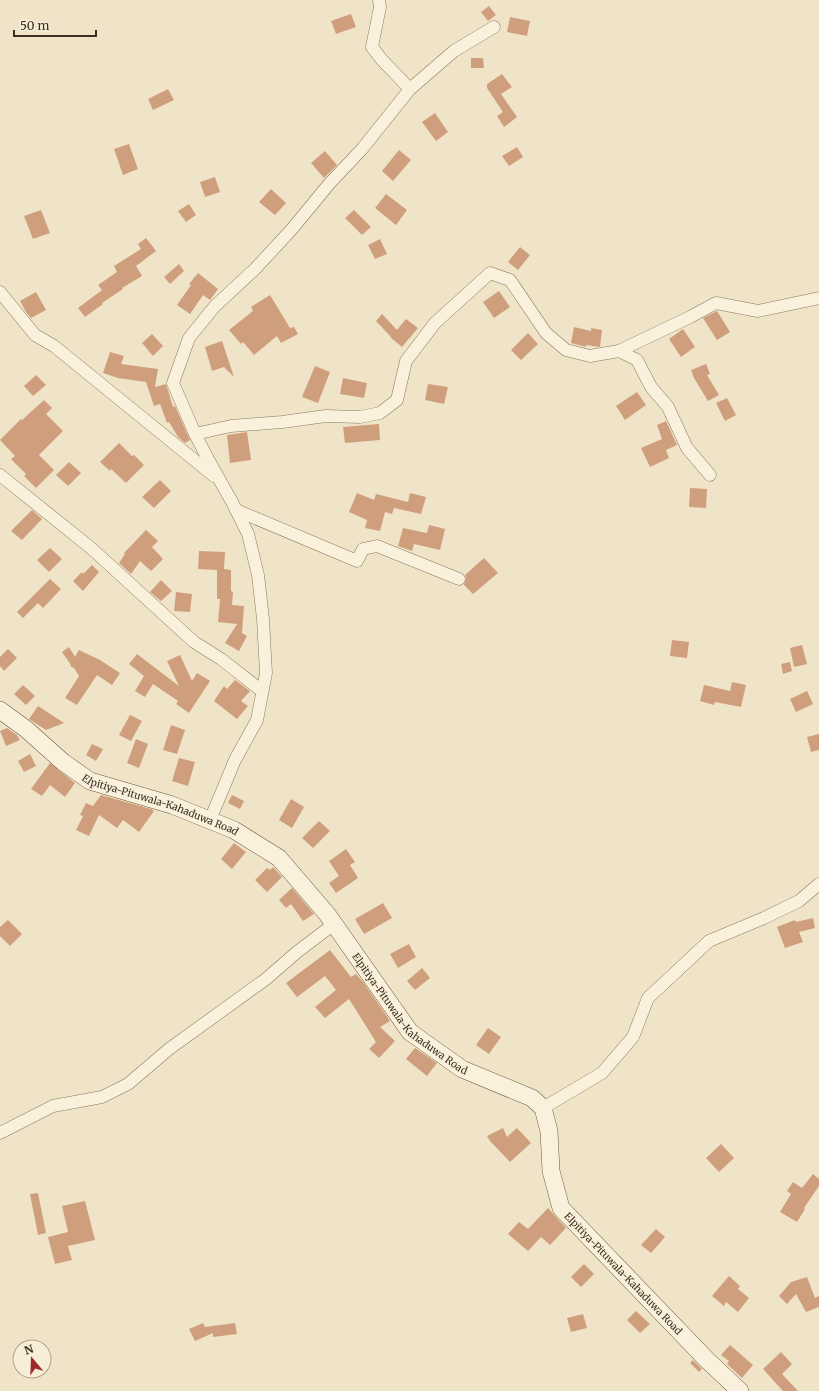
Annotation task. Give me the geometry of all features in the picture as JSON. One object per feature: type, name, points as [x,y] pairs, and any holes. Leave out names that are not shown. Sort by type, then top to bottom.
[{"type":"street","points":[[379,0],[380,7],[372,47],[382,60],[410,89]]},
{"type":"street","points":[[210,820],[235,760],[257,720],[266,673],[263,619],[258,575],[248,534],[195,434],[174,384],[189,338],[215,306],[255,269],[292,229],[329,184],[362,149],[410,89],[454,51],[494,27]]},
{"type":"street","points":[[195,434],[231,426],[282,422],[326,416],[360,417],[380,413],[397,400],[406,361],[435,323],[490,273],[510,280],[546,333],[566,350],[590,356],[619,351],[716,303],[758,311],[819,298]]},
{"type":"street","points":[[0,292],[35,335],[54,346],[220,481]]},
{"type":"street","points":[[619,351],[637,360],[651,387],[668,407],[687,448],[710,475]]},
{"type":"street","points":[[0,475],[91,548],[194,642],[221,659],[262,691]]},
{"type":"street","points":[[236,510],[357,561],[363,549],[377,546],[459,579]]},
{"type":"street","name":"Elpitiya-Pituwala-Kahaduwa Road","points":[[0,710],[26,729],[63,762],[90,781],[172,805],[210,820],[234,830],[279,858],[328,914],[410,1032],[462,1069],[532,1098],[543,1108],[549,1131],[552,1171],[561,1208],[702,1354],[740,1391]]},
{"type":"street","points":[[543,1108],[602,1073],[633,1037],[648,998],[709,941],[764,918],[799,901],[819,884]]},
{"type":"street","points":[[0,1133],[53,1106],[102,1098],[128,1084],[169,1049],[266,979],[296,952],[334,924]]},
{"type":"building","points":[[489,6],[496,15],[488,21],[481,12]]},
{"type":"building","points":[[351,14],[356,27],[336,34],[331,21]]},
{"type":"building","points":[[510,17],[530,21],[527,36],[507,32]]},
{"type":"building","points":[[471,58],[483,58],[484,68],[471,68]]},
{"type":"building","points":[[502,74],[512,87],[501,94],[517,117],[504,127],[497,116],[503,112],[487,88],[487,84]]},
{"type":"building","points":[[168,89],[174,100],[153,110],[148,99]]},
{"type":"building","points":[[435,113],[448,132],[436,141],[422,122]]},
{"type":"building","points":[[129,144],[138,169],[123,175],[114,149]]},
{"type":"building","points":[[517,147],[523,157],[509,166],[502,156]]},
{"type":"building","points":[[399,150],[411,160],[393,181],[382,171]]},
{"type":"building","points":[[325,151],[337,165],[324,178],[311,163]]},
{"type":"building","points":[[215,177],[220,192],[205,197],[200,182]]},
{"type":"building","points":[[271,189],[286,203],[275,215],[259,202]]},
{"type":"building","points":[[386,194],[407,210],[396,225],[375,208]]},
{"type":"building","points":[[189,204],[196,215],[186,222],[178,211]]},
{"type":"building","points":[[41,210],[50,233],[33,239],[24,216]]},
{"type":"building","points":[[354,210],[371,227],[362,235],[345,218]]},
{"type":"building","points":[[146,238],[156,251],[136,266],[142,276],[122,288],[123,289],[85,317],[78,308],[102,290],[98,285],[117,272],[114,266],[141,249],[138,244]]},
{"type":"building","points":[[380,239],[387,254],[375,259],[368,245]]},
{"type":"building","points":[[520,247],[530,255],[518,270],[508,262]]},
{"type":"building","points":[[179,264],[184,271],[170,284],[164,277]]},
{"type":"building","points":[[198,273],[218,289],[210,300],[203,295],[190,314],[177,305],[191,285],[189,284]]},
{"type":"building","points":[[499,291],[510,307],[494,318],[483,302]]},
{"type":"building","points":[[36,292],[46,310],[31,318],[20,301]]},
{"type":"building","points":[[270,295],[290,328],[294,327],[298,334],[281,343],[277,336],[254,355],[243,342],[241,344],[229,330],[253,311],[251,307]]},
{"type":"building","points":[[717,311],[730,332],[717,340],[703,318]]},
{"type":"building","points":[[382,314],[397,330],[406,319],[418,328],[402,347],[390,337],[376,321]]},
{"type":"building","points":[[574,327],[591,331],[591,328],[602,330],[600,347],[586,345],[586,347],[571,343]]},
{"type":"building","points":[[683,329],[695,347],[681,357],[669,339]]},
{"type":"building","points":[[528,333],[538,344],[521,360],[511,350]]},
{"type":"building","points":[[152,334],[163,346],[153,356],[142,343]]},
{"type":"building","points":[[222,341],[234,377],[224,367],[212,371],[205,347]]},
{"type":"building","points":[[110,352],[124,356],[121,364],[158,369],[155,387],[166,384],[173,407],[175,406],[190,440],[185,443],[178,437],[169,422],[167,423],[160,404],[154,406],[146,382],[118,378],[103,373]]},
{"type":"building","points":[[706,364],[710,374],[707,375],[719,395],[708,401],[694,378],[691,370]]},
{"type":"building","points":[[315,366],[330,372],[318,403],[302,397]]},
{"type":"building","points":[[36,375],[46,385],[33,396],[24,386]]},
{"type":"building","points":[[343,378],[367,383],[364,398],[340,394]]},
{"type":"building","points":[[428,384],[448,387],[444,404],[425,400]]},
{"type":"building","points":[[637,392],[646,405],[625,420],[616,406]]},
{"type":"building","points":[[727,398],[736,415],[725,421],[716,403]]},
{"type":"building","points":[[44,400],[52,408],[46,414],[63,431],[39,455],[54,470],[36,488],[24,476],[26,474],[11,459],[15,456],[0,440],[21,419],[22,420]]},
{"type":"building","points":[[666,421],[677,445],[666,450],[669,458],[650,467],[641,448],[662,439],[657,425]]},
{"type":"building","points":[[379,424],[380,440],[345,443],[343,427]]},
{"type":"building","points":[[247,432],[251,460],[230,463],[227,435]]},
{"type":"building","points":[[119,443],[144,465],[126,483],[111,469],[110,471],[100,462]]},
{"type":"building","points":[[69,462],[81,473],[68,486],[56,475]]},
{"type":"building","points":[[160,480],[171,491],[154,508],[142,497]]},
{"type":"building","points":[[690,488],[707,489],[706,508],[689,507]]},
{"type":"building","points":[[357,493],[374,500],[376,494],[408,502],[410,493],[426,497],[421,514],[394,508],[392,514],[385,512],[380,531],[365,528],[367,520],[349,512]]},
{"type":"building","points":[[32,510],[42,519],[22,540],[11,531]]},
{"type":"building","points":[[429,525],[445,529],[440,550],[414,544],[412,551],[398,546],[403,528],[427,533]]},
{"type":"building","points":[[146,530],[158,541],[152,547],[163,559],[151,571],[140,561],[131,574],[119,563],[125,554],[124,553]]},
{"type":"building","points":[[50,548],[62,559],[49,572],[37,560]]},
{"type":"building","points":[[199,551],[225,552],[224,569],[231,570],[231,591],[233,592],[232,605],[244,606],[242,633],[247,636],[239,651],[225,643],[237,624],[218,622],[220,599],[217,599],[217,570],[198,569]]},
{"type":"building","points":[[484,558],[498,573],[473,594],[464,585],[466,578],[465,575]]},
{"type":"building","points":[[92,565],[99,572],[83,591],[73,581]]},
{"type":"building","points":[[50,579],[61,589],[43,608],[38,603],[23,618],[17,612]]},
{"type":"building","points":[[161,580],[172,591],[161,601],[150,592]]},
{"type":"building","points":[[176,592],[192,594],[190,612],[174,611]]},
{"type":"building","points":[[672,640],[689,642],[687,658],[670,656]]},
{"type":"building","points":[[802,645],[807,664],[794,667],[790,648]]},
{"type":"building","points":[[69,647],[75,657],[79,650],[100,660],[120,673],[112,685],[97,675],[77,705],[65,698],[79,676],[74,668],[70,666],[71,665],[62,652]]},
{"type":"building","points":[[8,649],[17,658],[4,671],[0,666],[0,657]]},
{"type":"building","points":[[137,654],[179,686],[167,661],[180,655],[192,681],[197,673],[210,681],[189,713],[176,704],[178,701],[153,684],[145,697],[135,691],[144,676],[129,664]]},
{"type":"building","points":[[790,662],[792,671],[783,674],[781,664]]},
{"type":"building","points":[[235,680],[250,691],[241,701],[248,706],[237,719],[214,701],[224,686],[227,689]]},
{"type":"building","points":[[732,682],[746,685],[741,707],[715,702],[714,705],[700,701],[704,685],[730,691]]},
{"type":"building","points":[[23,685],[35,696],[26,705],[14,694]]},
{"type":"building","points":[[807,691],[813,704],[796,712],[790,699]]},
{"type":"building","points":[[38,706],[64,723],[46,730],[32,721],[29,719]]},
{"type":"building","points":[[130,715],[142,721],[131,741],[119,735]]},
{"type":"building","points":[[171,725],[185,730],[177,754],[163,750]]},
{"type":"building","points":[[7,728],[17,735],[20,740],[6,746],[0,731]]},
{"type":"building","points":[[819,734],[819,750],[811,752],[807,737]]},
{"type":"building","points":[[136,739],[148,744],[139,768],[127,763]]},
{"type":"building","points":[[92,744],[103,749],[96,761],[86,755]]},
{"type":"building","points":[[30,754],[36,766],[24,772],[18,761]]},
{"type":"building","points":[[179,758],[195,762],[188,786],[172,781]]},
{"type":"building","points":[[50,763],[75,783],[65,797],[50,785],[42,796],[31,789]]},
{"type":"building","points":[[101,795],[154,811],[139,832],[123,820],[117,828],[99,815],[89,836],[76,830],[83,816],[80,815],[86,803],[93,806]]},
{"type":"building","points":[[232,795],[244,801],[240,809],[228,803]]},
{"type":"building","points":[[291,799],[304,807],[292,828],[279,820]]},
{"type":"building","points":[[319,821],[330,831],[313,848],[302,838]]},
{"type":"building","points":[[234,843],[246,852],[232,869],[221,859]]},
{"type":"building","points":[[346,849],[355,862],[350,865],[358,878],[336,893],[329,883],[339,876],[329,861]]},
{"type":"building","points":[[273,867],[282,877],[267,892],[255,880],[267,868],[270,870]]},
{"type":"building","points":[[292,888],[314,914],[303,921],[291,904],[286,908],[279,900]]},
{"type":"building","points":[[383,903],[392,918],[364,934],[355,919]]},
{"type":"building","points":[[813,918],[815,928],[799,932],[803,942],[785,948],[777,927],[795,920],[796,922]]},
{"type":"building","points":[[8,920],[22,934],[10,946],[0,936],[0,927]]},
{"type":"building","points":[[409,944],[416,957],[398,968],[390,954]]},
{"type":"building","points":[[330,950],[351,977],[356,974],[363,982],[390,1021],[380,1027],[395,1041],[379,1058],[369,1049],[376,1042],[349,999],[325,1018],[315,1007],[336,990],[325,976],[297,997],[286,983]]},
{"type":"building","points":[[422,968],[430,978],[415,990],[407,981]]},
{"type":"building","points":[[488,1028],[501,1037],[489,1054],[476,1045]]},
{"type":"building","points":[[415,1048],[437,1063],[427,1076],[406,1059]]},
{"type":"building","points":[[503,1128],[507,1137],[517,1128],[531,1143],[510,1162],[487,1136]]},
{"type":"building","points":[[721,1144],[734,1158],[719,1172],[706,1158]]},
{"type":"building","points":[[813,1174],[819,1179],[819,1186],[804,1208],[805,1209],[797,1222],[780,1212],[791,1194],[787,1191],[793,1182],[802,1188]]},
{"type":"building","points":[[38,1193],[46,1233],[38,1235],[30,1194]]},
{"type":"building","points":[[85,1201],[95,1240],[68,1246],[72,1260],[55,1264],[48,1237],[68,1232],[62,1206]]},
{"type":"building","points":[[548,1208],[566,1228],[550,1245],[541,1237],[528,1251],[508,1234],[519,1222],[528,1229]]},
{"type":"building","points":[[656,1229],[665,1237],[651,1253],[641,1245]]},
{"type":"building","points":[[584,1264],[594,1274],[581,1287],[571,1277]]},
{"type":"building","points":[[729,1276],[740,1286],[738,1289],[749,1298],[738,1312],[726,1302],[724,1306],[712,1296]]},
{"type":"building","points":[[807,1277],[815,1298],[819,1296],[819,1307],[806,1312],[796,1294],[787,1304],[779,1296],[791,1282]]},
{"type":"building","points":[[636,1311],[650,1324],[640,1333],[627,1320]]},
{"type":"building","points":[[583,1314],[587,1328],[571,1332],[567,1318]]},
{"type":"building","points":[[203,1323],[205,1327],[235,1323],[237,1334],[213,1337],[213,1333],[195,1341],[189,1329]]},
{"type":"building","points":[[730,1345],[753,1365],[742,1378],[727,1364],[729,1361],[721,1355]]},
{"type":"building","points":[[781,1352],[792,1364],[782,1374],[798,1391],[783,1391],[763,1369]]},
{"type":"building","points":[[693,1360],[702,1369],[699,1372],[690,1363]]}]
